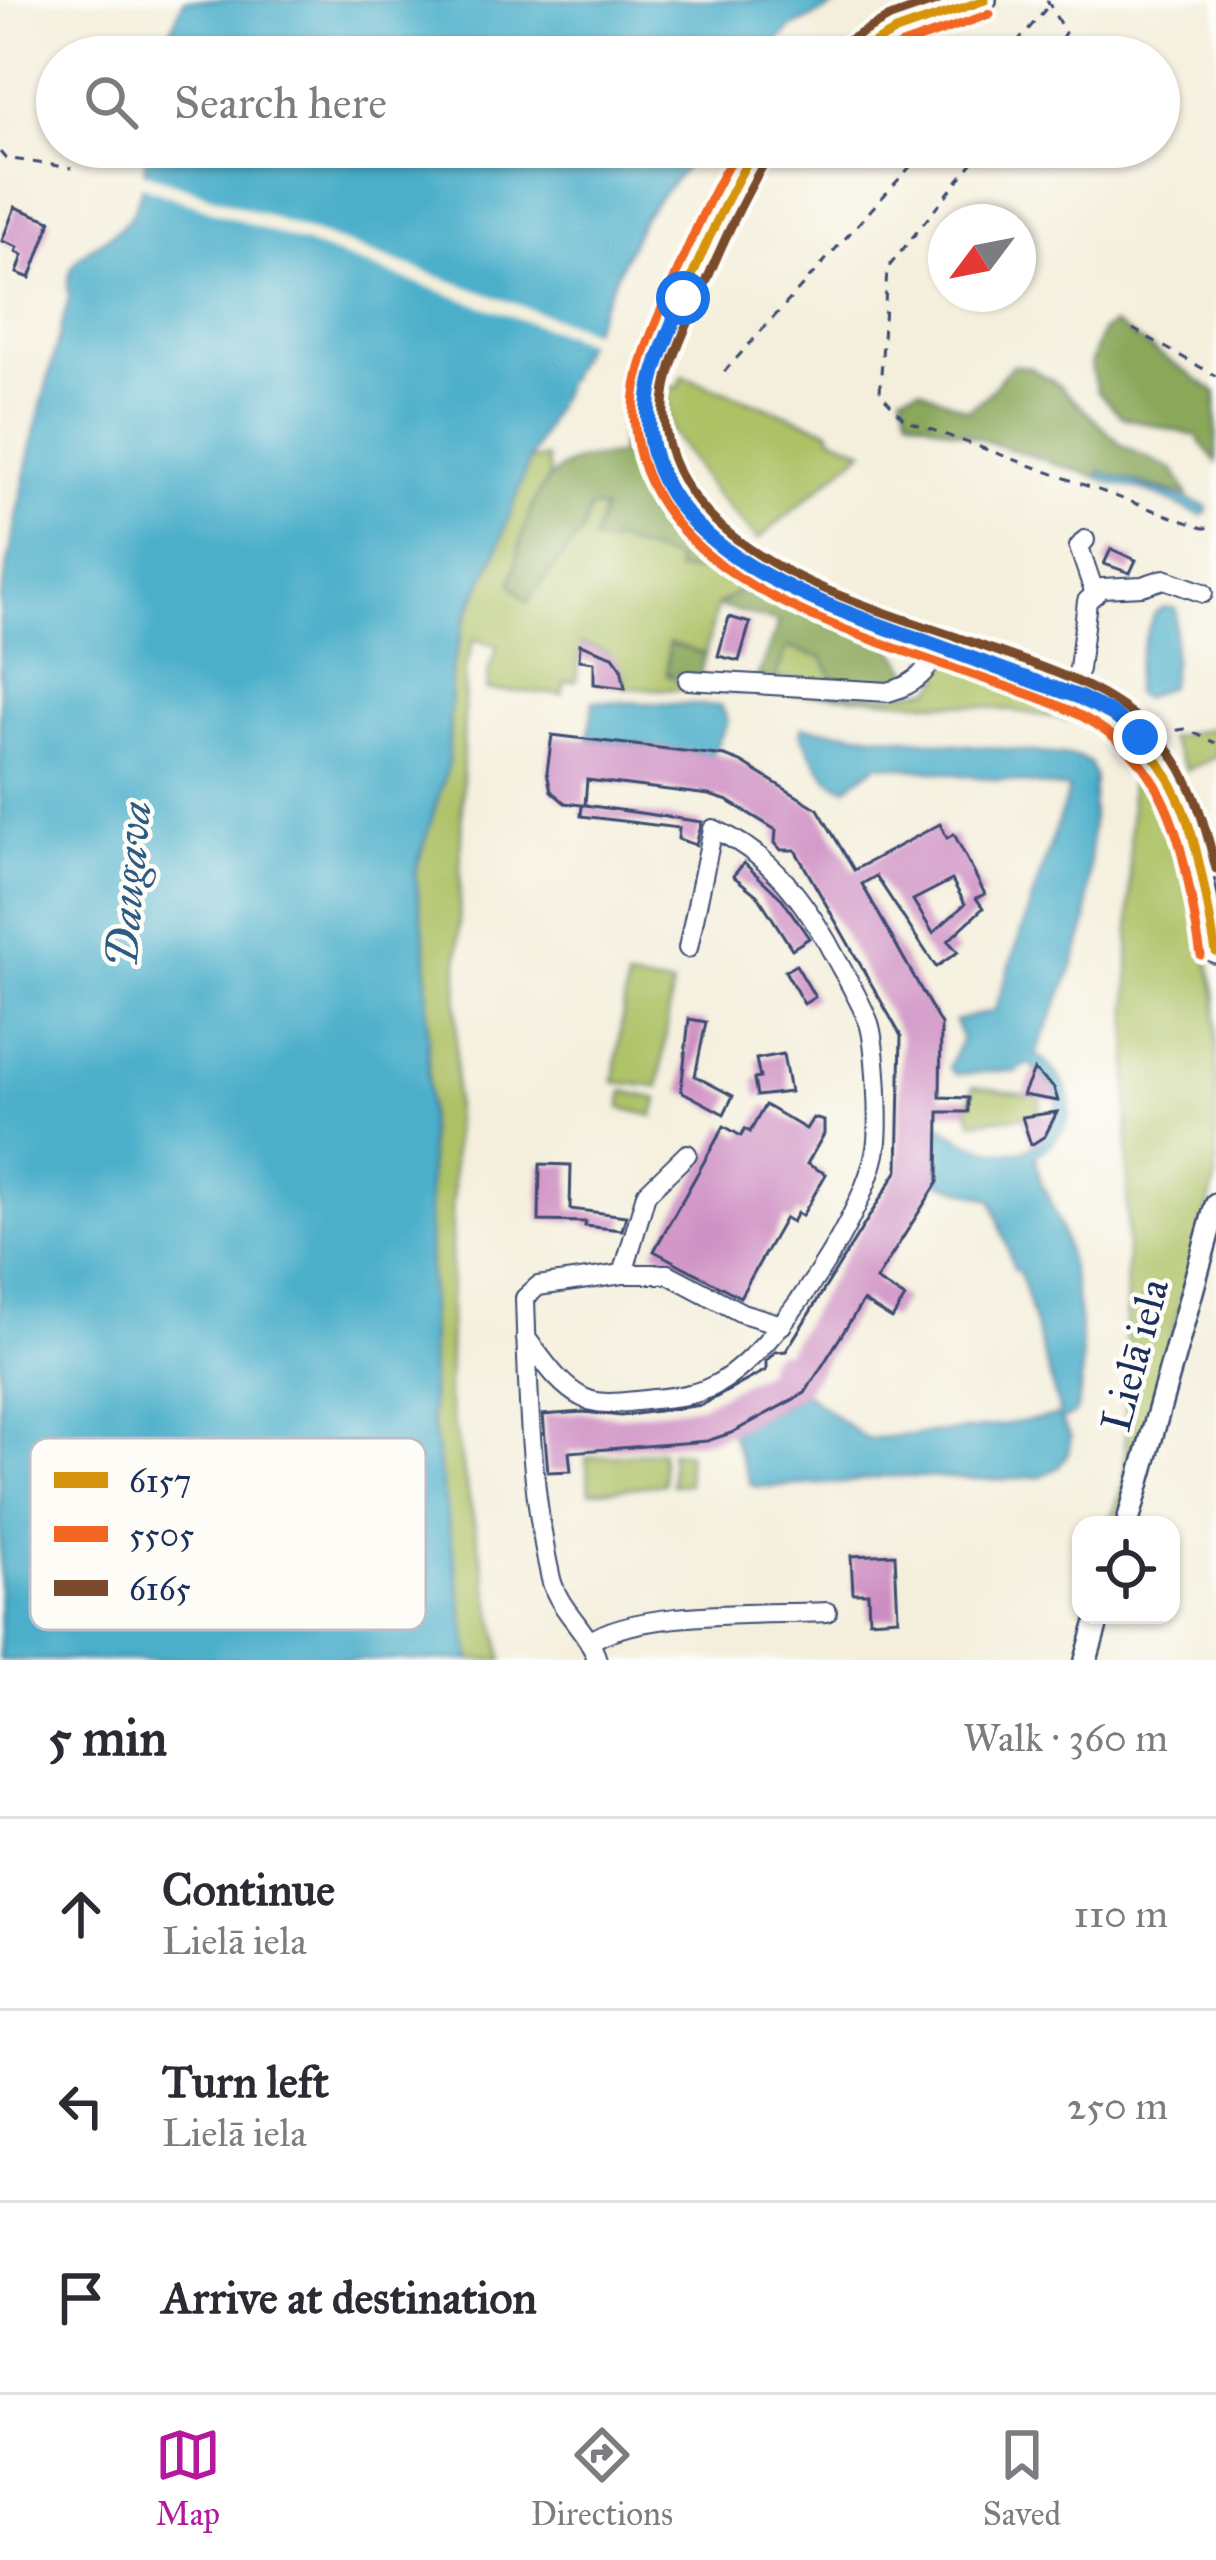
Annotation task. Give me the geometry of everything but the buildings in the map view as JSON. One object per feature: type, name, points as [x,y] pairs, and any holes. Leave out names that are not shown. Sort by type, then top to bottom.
[{"type":"main road","points":[[887,36],[985,0]]},
{"type":"main road","points":[[745,168],[715,222],[664,348],[649,401],[654,452],[683,511],[747,566],[820,604],[1113,714],[1167,770],[1184,808],[1216,952]]},
{"type":"main road","name":"Lielā iela","points":[[1129,1516],[1216,1204]]},
{"type":"main road","points":[[1086,1660],[1097,1624]]},
{"type":"lane","points":[[1085,540],[1078,547],[1095,594]]},
{"type":"lane","points":[[1069,694],[1079,669],[1087,601],[1095,594],[1164,579],[1203,593]]},
{"type":"lane","points":[[688,680],[888,692],[910,686],[927,671],[941,647]]},
{"type":"lane","points":[[526,1338],[558,1378],[584,1399],[615,1403],[691,1395],[753,1360],[782,1325],[857,1209],[878,1139],[871,1029],[806,907],[777,870],[713,829],[688,948]]},
{"type":"lane","points":[[623,1274],[646,1194],[687,1154]]},
{"type":"lane","points":[[782,1325],[742,1313],[668,1274],[623,1274],[538,1286],[525,1298],[530,1438],[552,1583],[563,1608],[594,1651],[604,1632],[637,1622],[827,1612]]},
{"type":"path","points":[[1022,36],[1048,3],[1063,36]]},
{"type":"path","points":[[0,152],[5,158],[36,163]]},
{"type":"path","points":[[0,166],[5,158]]},
{"type":"path","points":[[724,372],[909,168]]},
{"type":"path","points":[[968,168],[887,268],[880,393],[905,419],[1203,528],[1216,528]]},
{"type":"path","points":[[1133,329],[1216,376]]},
{"type":"path","points":[[1140,737],[1186,729],[1216,743]]},
{"type":"green space","points":[[1114,324],[1216,392],[1216,462],[1196,436],[1122,417],[1097,391],[1090,365],[1102,331]]},
{"type":"green space","points":[[1012,365],[1031,368],[1058,385],[1123,446],[1175,471],[1188,496],[1099,472],[1100,478],[909,416],[902,393],[920,388],[967,410]]},
{"type":"green space","points":[[683,376],[829,430],[831,436],[864,450],[758,540],[713,492],[671,430],[667,386],[678,388]]},
{"type":"green space","points":[[627,397],[639,398],[652,467],[672,501],[716,555],[715,570],[676,571],[676,560],[612,540],[610,545],[593,541],[603,509],[590,508],[582,532],[527,602],[511,583],[538,494],[562,468],[579,460],[619,455]]},
{"type":"green space","points":[[546,457],[550,475],[528,516],[582,533],[590,508],[603,508],[594,540],[611,540],[677,560],[676,570],[716,555],[770,592],[742,588],[717,606],[705,654],[669,643],[667,675],[686,685],[891,695],[932,689],[941,679],[939,668],[948,661],[1076,705],[1119,731],[1141,751],[1165,788],[1184,841],[1216,997],[1216,1178],[1121,1516],[1112,1516],[1125,1481],[1131,746],[1094,723],[978,706],[625,688],[612,657],[581,644],[576,681],[565,682],[562,694],[487,690],[498,647],[474,639],[465,671],[448,1398],[503,1660],[471,1660],[431,1418],[427,954],[415,873],[448,766],[451,672],[460,634],[529,461]]},
{"type":"green space","points":[[742,588],[770,592],[889,643],[909,670],[901,683],[885,687],[835,682],[823,658],[788,647],[775,678],[757,678],[779,622],[717,606]]},
{"type":"green space","points":[[669,643],[705,654],[700,674],[667,675]]},
{"type":"green space","points":[[787,647],[823,658],[835,682],[775,678]]},
{"type":"green space","points":[[1216,727],[1216,757],[1187,770],[1168,738]]},
{"type":"green space","points":[[627,980],[672,986],[659,1087],[614,1082]]},
{"type":"green space","points":[[973,1086],[1040,1097],[1040,1113],[1030,1125],[1026,1116],[973,1122],[968,1108]]},
{"type":"green space","points":[[624,1091],[658,1099],[654,1116],[621,1108]]},
{"type":"green space","points":[[661,1451],[664,1484],[590,1492],[586,1458]]},
{"type":"green space","points":[[670,1452],[687,1452],[688,1484],[672,1485]]},
{"type":"water","points":[[184,0],[847,0],[783,36],[168,36]]},
{"type":"water","name":"Daugava","points":[[145,168],[684,168],[644,216],[529,461],[496,553],[466,615],[451,672],[448,766],[415,873],[427,954],[431,1418],[471,1660],[0,1660],[0,603],[71,271],[83,254],[128,220]]},
{"type":"water","points":[[1099,471],[1206,506],[1207,511],[1203,515],[1112,483],[1100,478]]},
{"type":"water","points":[[1163,608],[1177,612],[1169,686],[1143,698],[1134,694],[1138,664],[1154,614]]},
{"type":"water","points":[[593,701],[721,706],[728,721],[712,755],[589,739]]},
{"type":"water","points":[[802,727],[1079,757],[1090,763],[1094,777],[1087,922],[1036,1054],[1060,1079],[1070,1105],[1062,1131],[1036,1155],[1073,1282],[1082,1365],[1076,1413],[1061,1420],[1071,1437],[1068,1453],[1059,1467],[1041,1476],[1005,1480],[885,1476],[758,1487],[751,1485],[731,1433],[805,1393],[866,1439],[975,1429],[1058,1416],[1059,1410],[1020,1273],[1014,1269],[992,1200],[938,1182],[939,1124],[981,1147],[1011,1152],[1039,1142],[1054,1120],[1055,1091],[1029,1063],[1015,1072],[956,1074],[949,1067],[962,1038],[955,1021],[995,1010],[1069,789],[878,764],[846,788],[818,766],[800,733]]},
{"type":"pier","points":[[140,171],[594,332],[589,343],[136,184]]},
{"type":"transit line","name":"6165","points":[[856,36],[890,17],[939,0]]},
{"type":"transit line","name":"6157","points":[[887,36],[985,0]]},
{"type":"transit line","name":"5505","points":[[928,36],[990,14]]},
{"type":"transit line","name":"5505","points":[[727,168],[651,334],[634,400],[646,472],[672,518],[710,557],[810,615],[1057,705],[1119,741],[1152,779],[1174,826],[1201,955]]},
{"type":"transit line","name":"6157","points":[[744,168],[711,233],[656,366],[649,416],[660,469],[687,513],[726,550],[773,580],[879,627],[1069,694],[1130,731],[1163,770],[1186,818],[1216,952]]},
{"type":"transit line","name":"6165","points":[[762,168],[682,337],[664,399],[675,464],[700,505],[736,539],[781,568],[881,611],[1068,678],[1133,714],[1165,746],[1186,778],[1216,869]]},
{"type":"route","points":[[683,298],[649,401],[654,452],[683,511],[747,566],[820,604],[1079,697],[1113,714],[1140,737]]}]
